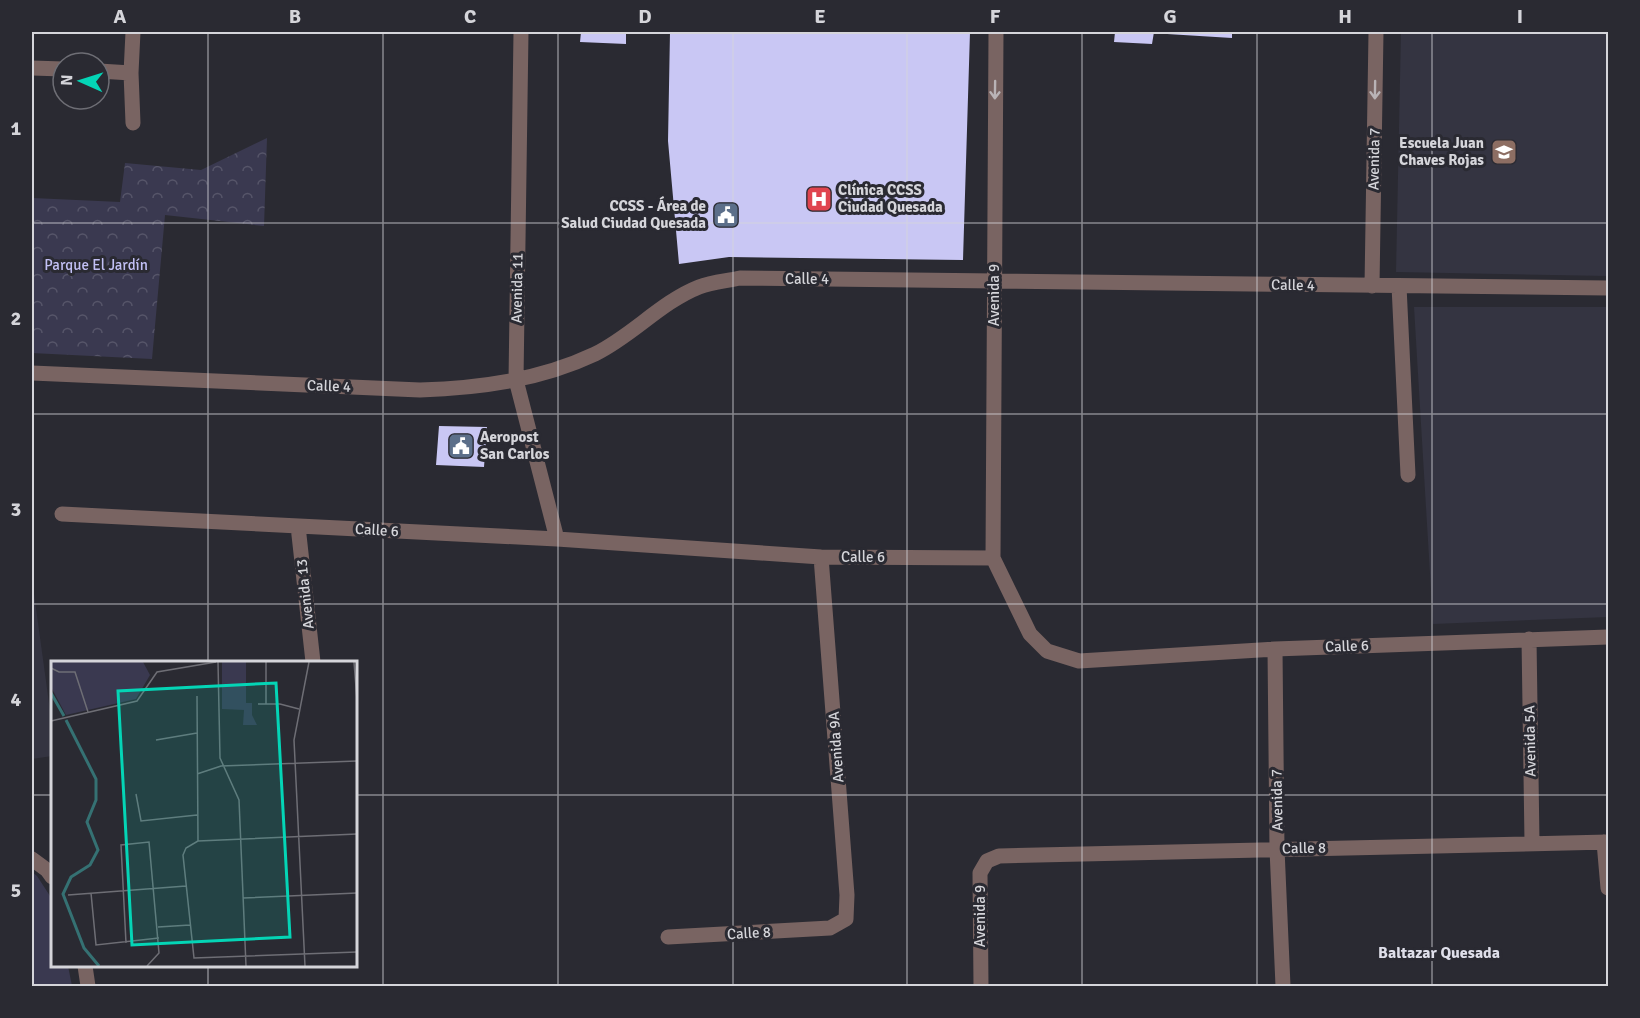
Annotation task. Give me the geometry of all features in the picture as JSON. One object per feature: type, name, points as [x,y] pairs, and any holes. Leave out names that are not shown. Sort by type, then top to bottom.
[{"type":"street","points":[[133,32],[131,73],[133,123]]},
{"type":"street","name":"Avenida 11","points":[[520,32],[516,381],[557,540]]},
{"type":"street","name":"Avenida 9","points":[[993,558],[996,32]]},
{"type":"street","name":"Avenida 7","points":[[1372,286],[1376,32]]},
{"type":"street","points":[[32,68],[51,69]]},
{"type":"street","points":[[111,72],[131,73]]},
{"type":"street","name":"Calle 4","points":[[32,373],[420,390],[466,389],[516,381],[564,367],[596,353],[665,306],[700,286],[740,278],[1608,288]]},
{"type":"street","points":[[1399,286],[1408,475]]},
{"type":"street","name":"Calle 6","points":[[62,514],[557,540],[821,557],[993,558],[1030,634],[1047,651],[1079,661],[1275,649],[1608,637]]},
{"type":"street","name":"Avenida 13","points":[[298,526],[313,661]]},
{"type":"street","name":"Avenida 9A","points":[[821,557],[847,895],[846,919],[830,928]]},
{"type":"street","name":"Avenida 5A","points":[[1529,639],[1532,842]]},
{"type":"street","name":"Avenida 7","points":[[1275,649],[1277,849],[1283,987]]},
{"type":"street","points":[[1606,842],[1608,888]]},
{"type":"street","name":"Calle 8","points":[[999,856],[1606,842]]},
{"type":"street","name":"Avenida 9","points":[[981,987],[980,873],[987,861],[999,856]]},
{"type":"street","points":[[32,859],[51,876]]},
{"type":"street","name":"Calle 8","points":[[668,937],[830,928]]},
{"type":"street","points":[[85,967],[88,987]]},
{"type":"shaded area","name":"Escuela Juan Chaves Rojas","points":[[1401,32],[1608,32],[1608,276],[1396,272]]},
{"type":"shaded area","points":[[1414,307],[1608,307],[1608,617],[1433,624]]},
{"type":"shaded area","points":[[32,579],[51,718],[51,756],[32,759]]},
{"type":"green space","name":"Parque El Jardín","points":[[267,138],[264,226],[165,215],[152,359],[32,353],[32,198],[120,202],[125,163],[201,170]]},
{"type":"green space","points":[[32,872],[51,897],[51,967],[68,967],[72,986],[32,986]]},
{"type":"building","points":[[581,32],[626,32],[626,44],[580,42]]},
{"type":"building","name":"Clínica CCSS Ciudad Quesada","points":[[670,32],[970,32],[963,260],[729,257],[679,264],[668,141]]},
{"type":"building","points":[[1115,32],[1154,32],[1152,44],[1114,42]]},
{"type":"building","points":[[1167,32],[1232,32],[1232,38],[1167,34]]},
{"type":"building","name":"Aeropost San Carlos","points":[[439,426],[487,427],[484,467],[436,465]]},
{"type":"place","name":"Escuela Juan Chaves Rojas","points":[[1504,152]]},
{"type":"place","name":"Clínica CCSS Ciudad Quesada","points":[[819,199]]},
{"type":"place","name":"CCSS - Área de Salud Ciudad Quesada","points":[[726,215]]},
{"type":"place","name":"Aeropost San Carlos","points":[[461,446]]},
{"type":"district","name":"Baltazar Quesada","points":[[1439,952]]}]
